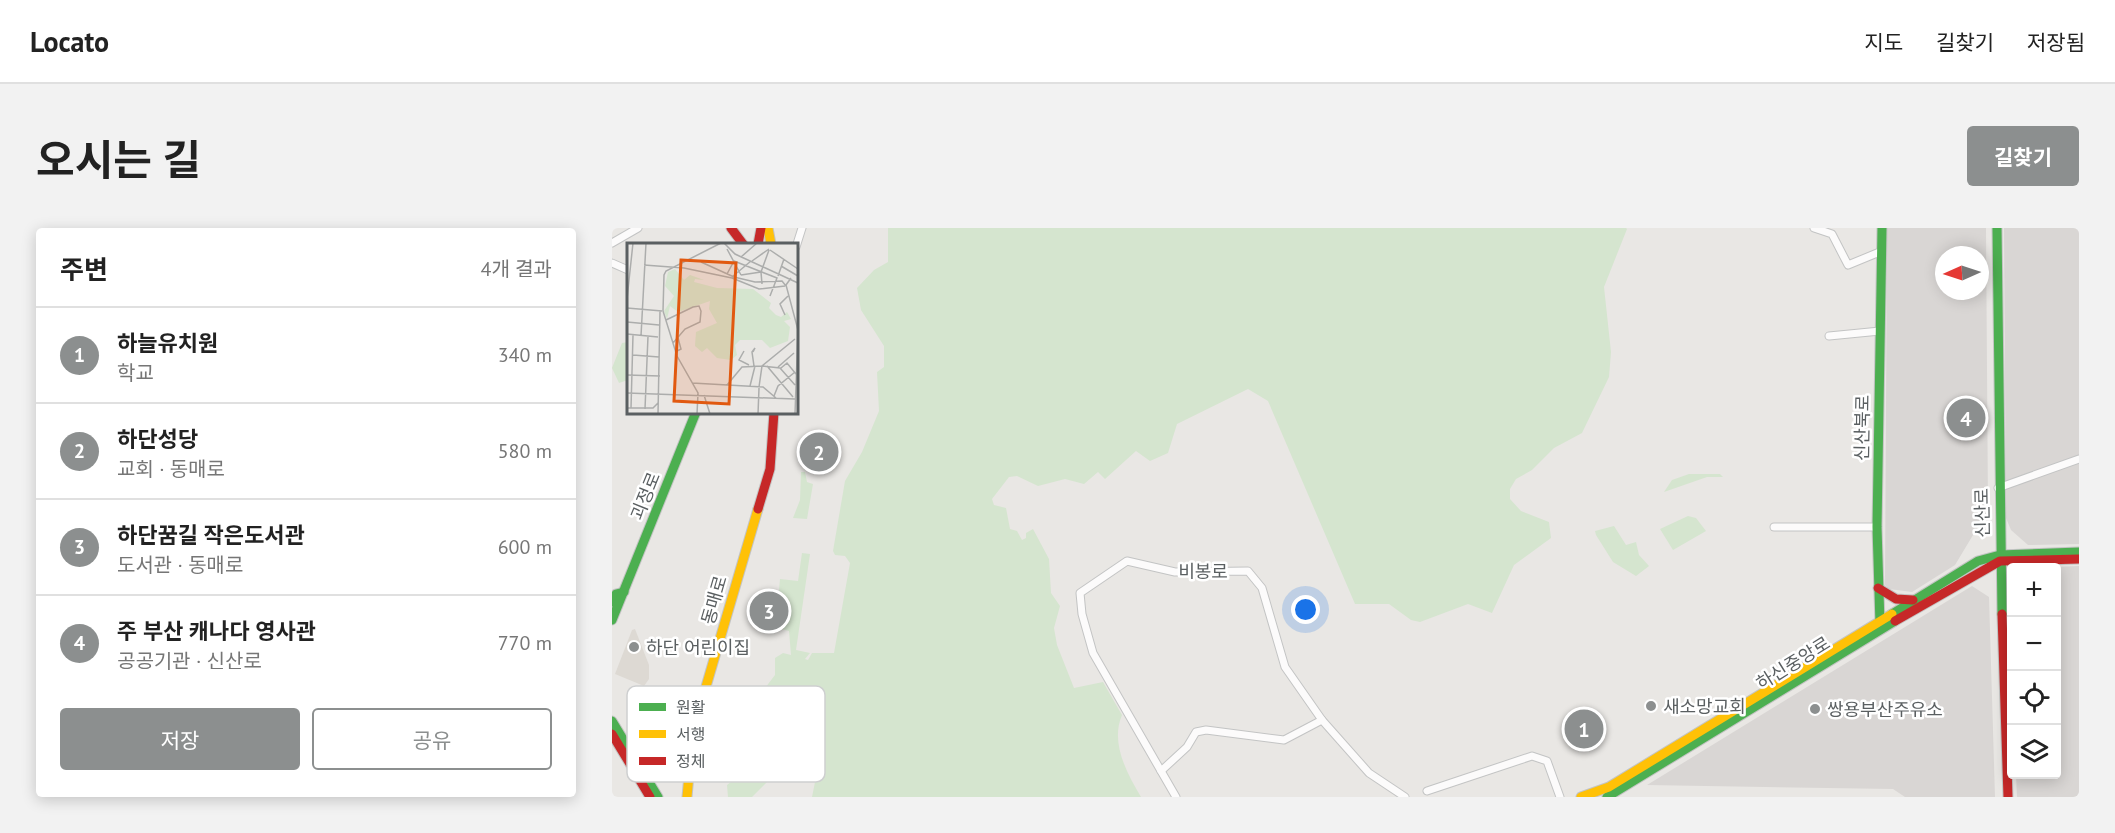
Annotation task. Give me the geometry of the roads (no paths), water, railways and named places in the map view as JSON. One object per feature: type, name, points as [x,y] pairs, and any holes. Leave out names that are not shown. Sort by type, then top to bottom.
[{"type":"street","points":[[612,243],[638,228]]},
{"type":"street","points":[[731,228],[742,243]]},
{"type":"street","points":[[758,243],[761,228]]},
{"type":"street","points":[[768,228],[771,243]]},
{"type":"street","points":[[797,243],[802,228]]},
{"type":"street","points":[[1814,228],[1832,234],[1848,265],[1882,251]]},
{"type":"street","name":"신산북로","points":[[1880,624],[1877,527],[1882,228]]},
{"type":"street","name":"신산로","points":[[1997,228],[1998,488],[2008,797]]},
{"type":"street","points":[[612,263],[627,270]]},
{"type":"street","points":[[1829,336],[1880,331]]},
{"type":"street","name":"괴정로","points":[[612,620],[695,414]]},
{"type":"street","name":"동매로","points":[[706,686],[770,469],[774,414]]},
{"type":"street","points":[[1998,488],[2079,459]]},
{"type":"street","points":[[1774,526],[1877,527]]},
{"type":"street","points":[[1880,624],[1913,600],[1978,561],[2079,552]]},
{"type":"street","points":[[1581,797],[1609,793],[1880,624],[2000,558],[2079,559]]},
{"type":"street","name":"비봉로","points":[[1176,797],[1093,653],[1082,614],[1080,593],[1127,561],[1175,572],[1248,571],[1262,588],[1285,667],[1322,720],[1369,773],[1405,797]]},
{"type":"street","points":[[1878,588],[1896,599],[1913,600]]},
{"type":"street","name":"괴정로","points":[[612,602],[616,594],[624,592]]},
{"type":"street","points":[[1161,771],[1187,747],[1197,732],[1206,730],[1284,740],[1322,720]]},
{"type":"street","points":[[612,721],[627,746]]},
{"type":"street","points":[[612,734],[627,759]]},
{"type":"street","points":[[1427,791],[1532,756],[1547,761],[1560,797]]},
{"type":"street","points":[[641,782],[650,797]]},
{"type":"street","points":[[649,782],[658,797]]},
{"type":"street","name":"동매로","points":[[687,797],[688,782]]},
{"type":"place","name":"주 부산 캐나다 영사관","points":[[1966,418]]},
{"type":"place","name":"하단성당","points":[[819,452]]},
{"type":"place","name":"하단꿈길 작은도서관","points":[[769,611]]},
{"type":"place","name":"하단 어린이집","points":[[634,647]]},
{"type":"place","name":"새소망교회","points":[[1651,706]]},
{"type":"place","name":"쌍용부산주유소","points":[[1815,709]]},
{"type":"place","name":"하늘유치원","points":[[1584,729]]}]
